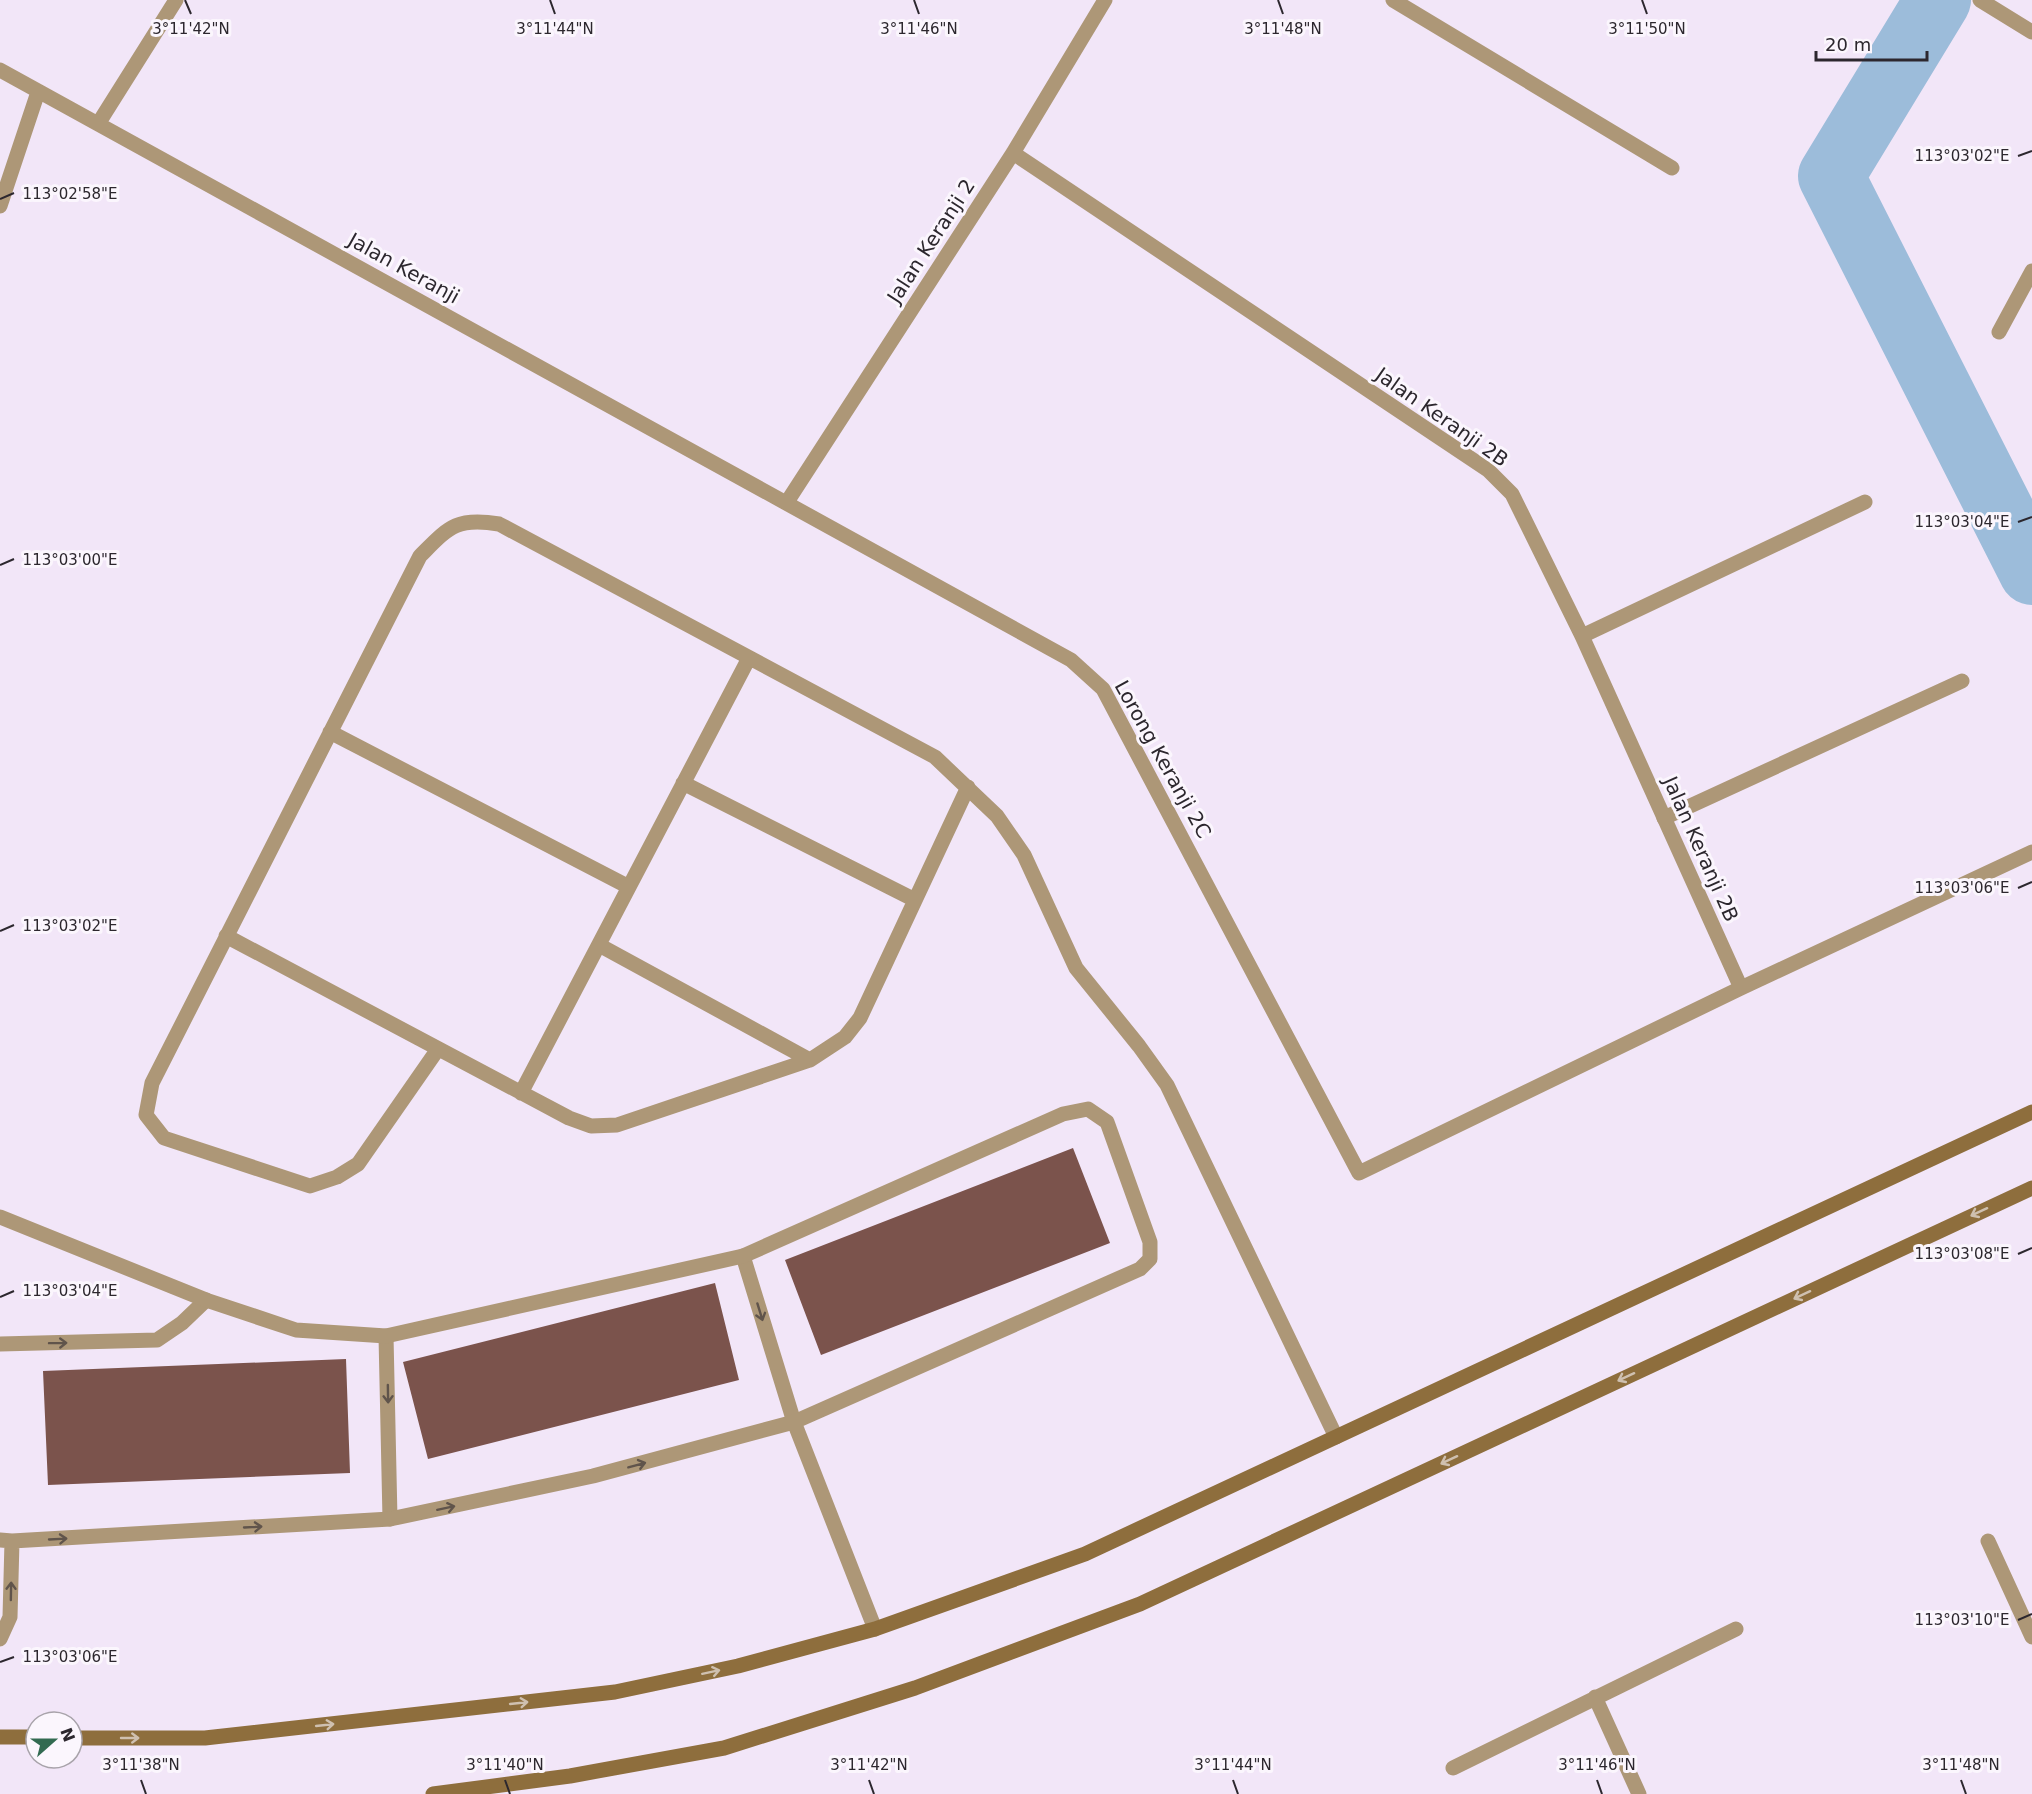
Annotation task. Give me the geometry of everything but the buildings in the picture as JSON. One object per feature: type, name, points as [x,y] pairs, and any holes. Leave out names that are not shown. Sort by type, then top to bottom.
[{"type":"main road","points":[[84,1738],[205,1738],[615,1692],[738,1666],[875,1629],[1085,1554],[2032,1112]]},
{"type":"main road","points":[[434,1794],[570,1776],[724,1748],[915,1688],[1140,1604],[2032,1188]]},
{"type":"main road","points":[[0,1737],[24,1737]]},
{"type":"street","points":[[98,124],[176,0]]},
{"type":"street","name":"Jalan Keranji 2","points":[[787,502],[1013,153],[1105,0]]},
{"type":"street","points":[[1393,0],[1672,168]]},
{"type":"street","points":[[1980,0],[2032,32]]},
{"type":"street","name":"Jalan Keranji","points":[[0,70],[787,502]]},
{"type":"street","points":[[0,206],[4,185],[39,92]]},
{"type":"street","name":"Jalan Keranji 2B","points":[[1013,153],[1488,470],[1512,494],[1581,636],[1741,988]]},
{"type":"street","points":[[2000,332],[2032,271]]},
{"type":"street","name":"Lorong Keranji 2C","points":[[787,502],[1071,660],[1103,689],[1359,1173],[1741,988]]},
{"type":"street","points":[[1581,636],[1865,502]]},
{"type":"street","points":[[438,1049],[358,1164],[337,1178],[310,1186],[164,1138],[146,1114],[152,1083],[420,556],[449,527],[476,520],[498,524],[935,757],[997,816],[1024,855],[1076,968],[1139,1046],[1167,1085],[1336,1437]]},
{"type":"street","points":[[521,1093],[749,658]]},
{"type":"street","points":[[1664,818],[1962,681]]},
{"type":"street","points":[[330,732],[629,887]]},
{"type":"street","points":[[683,783],[915,900]]},
{"type":"street","points":[[226,936],[569,1118],[591,1126],[617,1125],[810,1060],[845,1037],[860,1018],[968,787]]},
{"type":"street","points":[[1741,988],[2032,852]]},
{"type":"street","points":[[599,945],[810,1060]]},
{"type":"street","points":[[0,1217],[206,1300],[296,1330],[386,1336],[743,1256],[1063,1114],[1088,1109],[1107,1122],[1150,1242],[1150,1259],[1140,1269],[794,1422],[593,1476],[390,1520],[6,1541],[10,1617],[0,1639]]},
{"type":"street","points":[[743,1256],[794,1422],[875,1629]]},
{"type":"street","points":[[0,1344],[157,1340],[176,1328],[206,1300]]},
{"type":"street","points":[[386,1336],[390,1520]]},
{"type":"street","points":[[1988,1541],[2032,1636]]},
{"type":"street","points":[[1453,1768],[1595,1696],[1736,1629]]},
{"type":"street","points":[[1595,1696],[1639,1794]]},
{"type":"waterway","points":[[1938,0],[1831,176],[2032,572]]}]
